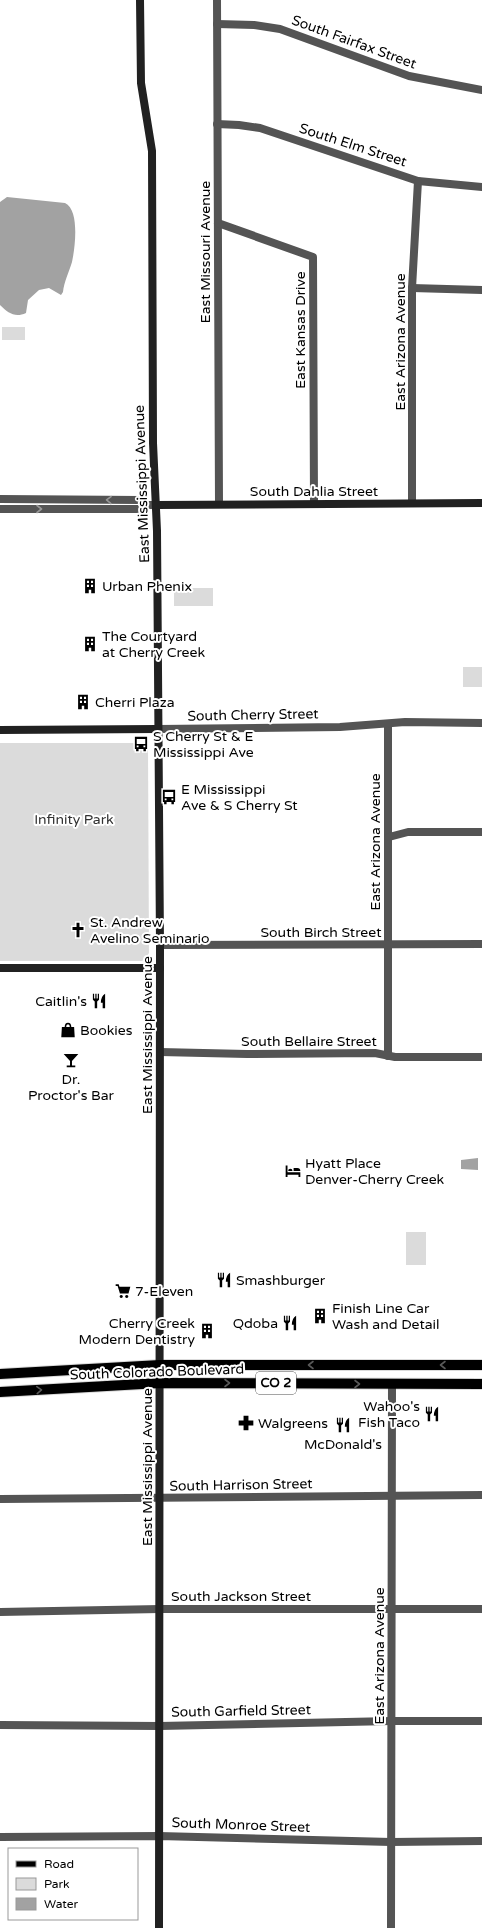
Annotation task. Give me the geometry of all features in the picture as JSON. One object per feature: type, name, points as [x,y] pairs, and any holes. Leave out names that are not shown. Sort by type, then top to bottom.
[{"type":"main road","name":"South Colorado Boulevard","points":[[0,1374],[160,1366],[482,1365]]},
{"type":"main road","name":"South Colorado Boulevard","points":[[0,1392],[160,1383],[482,1384]]},
{"type":"street","name":"East Mississippi Avenue","points":[[140,0],[141,83],[150,132],[152,156],[153,443],[156,505],[160,945],[159,1928]]},
{"type":"street","name":"East Missouri Avenue","points":[[217,0],[220,504]]},
{"type":"street","name":"South Fairfax Street","points":[[217,24],[254,25],[280,29],[403,74],[446,84],[482,90]]},
{"type":"street","name":"South Elm Street","points":[[218,124],[260,128],[418,181],[482,187]]},
{"type":"street","name":"East Arizona Avenue","points":[[412,503],[412,288],[418,181]]},
{"type":"street","name":"East Kansas Drive","points":[[218,223],[313,257],[314,504]]},
{"type":"street","points":[[412,288],[482,290]]},
{"type":"street","name":"South Dahlia Street","points":[[0,499],[140,500],[147,505]]},
{"type":"street","name":"South Dahlia Street","points":[[0,509],[140,509],[147,505],[220,504],[482,503]]},
{"type":"street","name":"South Cherry Street","points":[[0,730],[340,727],[388,724],[482,723]]},
{"type":"street","name":"East Arizona Avenue","points":[[388,724],[388,1056]]},
{"type":"street","points":[[389,837],[408,832],[482,832]]},
{"type":"street","name":"South Birch Street","points":[[160,945],[482,944]]},
{"type":"street","points":[[0,968],[160,968]]},
{"type":"street","name":"South Bellaire Street","points":[[160,1052],[247,1054],[375,1053],[388,1056],[482,1056]]},
{"type":"street","name":"East Arizona Avenue","points":[[391,1928],[392,1384]]},
{"type":"street","name":"South Harrison Street","points":[[0,1499],[160,1499],[482,1495]]},
{"type":"street","name":"South Jackson Street","points":[[0,1612],[160,1609],[482,1609]]},
{"type":"street","name":"South Garfield Street","points":[[0,1725],[160,1726],[392,1721],[482,1721]]},
{"type":"street","name":"South Monroe Street","points":[[0,1838],[160,1836],[392,1842],[482,1840]]},
{"type":"green space","points":[[2,327],[25,327],[25,340],[2,340]]},
{"type":"green space","points":[[174,588],[213,588],[213,606],[174,606]]},
{"type":"green space","points":[[463,667],[482,667],[482,687],[463,687]]},
{"type":"green space","name":"Infinity Park","points":[[0,743],[143,743],[148,748],[149,953],[142,961],[0,961]]},
{"type":"green space","points":[[406,1232],[426,1232],[426,1265],[406,1265]]},
{"type":"water","points":[[7,197],[65,203],[70,207],[75,221],[75,239],[72,262],[64,284],[63,292],[61,295],[49,288],[39,290],[28,300],[26,313],[18,315],[12,314],[0,305],[0,202]]},
{"type":"water","points":[[478,1158],[478,1170],[461,1169],[461,1160]]},
{"type":"place","name":"Urban Phenix","points":[[90,586]]},
{"type":"place","name":"The Courtyard at Cherry Creek","points":[[90,644]]},
{"type":"place","name":"Cherri Plaza","points":[[83,702]]},
{"type":"place","name":"S Cherry St & E Mississippi Ave","points":[[141,744]]},
{"type":"place","name":"E Mississippi Ave & S Cherry St","points":[[169,797]]},
{"type":"place","name":"St. Andrew Avelino Seminario","points":[[78,930]]},
{"type":"place","name":"Caitlin's","points":[[99,1001]]},
{"type":"place","name":"Bookies","points":[[68,1030]]},
{"type":"place","name":"Dr. Proctor's Bar","points":[[71,1060]]},
{"type":"place","name":"Hyatt Place Denver-Cherry Creek","points":[[293,1171]]},
{"type":"place","name":"Smashburger","points":[[224,1280]]},
{"type":"place","name":"7-Eleven","points":[[123,1291]]},
{"type":"place","name":"Finish Line Car Wash and Detail","points":[[320,1316]]},
{"type":"place","name":"Qdoba","points":[[290,1323]]},
{"type":"place","name":"Cherry Creek Modern Dentistry","points":[[207,1331]]},
{"type":"place","name":"Wahoo's Fish Taco","points":[[432,1414]]},
{"type":"place","name":"Walgreens","points":[[246,1423]]},
{"type":"place","name":"McDonald's","points":[[343,1425]]}]
